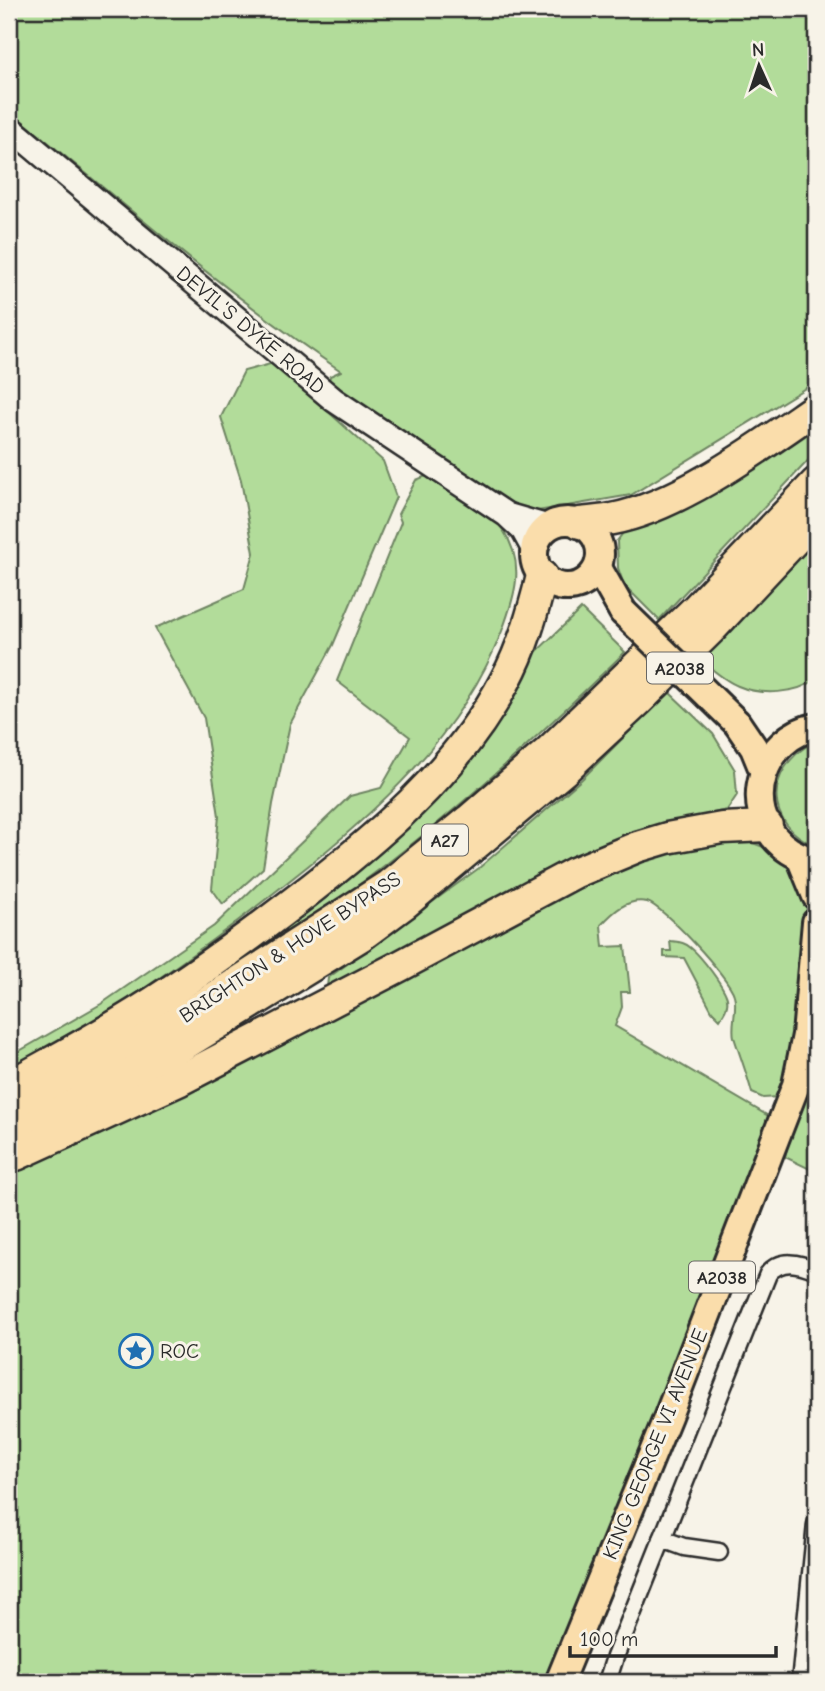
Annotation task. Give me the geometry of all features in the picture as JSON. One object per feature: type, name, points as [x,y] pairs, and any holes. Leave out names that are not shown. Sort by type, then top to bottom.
[{"type":"highway","points":[[580,523],[614,519],[676,495],[772,439],[816,408]]},
{"type":"highway","name":"BRIGHTON & HOVE BYPASS","points":[[9,1112],[164,1030],[389,885],[548,752],[695,610],[816,483]]},
{"type":"highway","name":"BRIGHTON & HOVE BYPASS","points":[[9,1139],[175,1050],[362,934],[404,904],[543,788],[629,710],[816,517]]},
{"type":"highway","name":"A27","points":[[9,1086],[119,1024],[188,980],[295,902],[372,841],[449,763],[489,708],[521,649],[538,563]]},
{"type":"highway","points":[[9,1158],[192,1074],[388,973],[540,889],[594,864],[637,846],[667,838],[722,828],[767,826]]},
{"type":"main road","points":[[569,520],[589,528],[600,547],[601,557],[589,576],[560,587],[538,563],[536,541],[548,527],[569,520]]},
{"type":"main road","name":"A2038","points":[[589,576],[737,723],[754,748],[763,770]]},
{"type":"main road","name":"A2038","points":[[737,723],[770,736],[788,738]]},
{"type":"main road","points":[[816,727],[807,728],[788,738],[773,752],[763,770],[759,789],[767,826],[781,845],[808,860],[816,896]]},
{"type":"main road","name":"KING GEORGE VI AVENUE","points":[[559,1682],[668,1416],[796,1086],[806,1035],[816,922]]},
{"type":"street","name":"DEVIL'S DYKE ROAD","points":[[9,127],[334,400],[507,515],[523,530],[538,563]]},
{"type":"street","name":"DEVIL'S DYKE ROAD","points":[[507,515],[548,527]]},
{"type":"street","points":[[607,1682],[768,1274],[773,1268],[788,1263],[816,1270]]},
{"type":"street","points":[[800,1682],[816,1524]]},
{"type":"street","points":[[662,1539],[684,1547],[719,1552]]},
{"type":"green space","points":[[9,9],[816,9],[816,379],[631,495],[520,514],[423,445],[338,390],[329,380],[330,376],[341,371],[213,277],[9,110]]},
{"type":"green space","points":[[274,363],[383,461],[396,497],[333,645],[290,724],[263,868],[223,904],[212,889],[219,816],[204,718],[155,628],[244,589],[254,553],[241,480],[221,417],[244,371]]},
{"type":"green space","points":[[816,417],[816,452],[659,620],[624,585],[618,568],[617,541],[629,525]]},
{"type":"green space","points":[[426,476],[468,500],[497,522],[514,555],[516,580],[507,618],[485,669],[464,705],[413,770],[384,800],[321,855],[233,925],[155,981],[105,1014],[9,1070],[9,1057],[101,1004],[214,926],[350,796],[381,788],[410,737],[337,681],[401,522],[398,514],[416,480]]},
{"type":"green space","points":[[816,540],[816,679],[799,688],[778,692],[757,691],[733,684],[702,661]]},
{"type":"green space","points":[[581,609],[625,652],[517,754],[403,851],[318,914],[170,1012],[249,946],[524,673],[534,654]]},
{"type":"green space","points":[[669,692],[713,734],[735,770],[737,795],[727,810],[654,826],[543,871],[436,933],[327,987],[328,978],[479,868],[582,779]]},
{"type":"green space","points":[[816,743],[816,846],[799,837],[787,825],[779,811],[776,797],[778,782],[785,768],[796,754]]},
{"type":"green space","points":[[739,838],[769,849],[790,865],[808,902],[798,1044],[779,1097],[763,1098],[752,1093],[734,1037],[734,995],[721,973],[680,928],[655,906],[640,901],[621,907],[601,925],[603,947],[625,946],[630,992],[621,992],[622,1007],[615,1026],[770,1117],[651,1423],[546,1682],[9,1682],[9,1171],[245,1062],[509,925],[588,880],[677,848]]},
{"type":"green space","points":[[670,941],[689,946],[717,979],[727,1001],[720,1019],[712,1011],[684,958],[664,957],[664,951],[671,951]]},
{"type":"green space","points":[[816,1027],[816,1172],[785,1157]]},
{"type":"place","name":"ROC","points":[[136,1351]]}]
